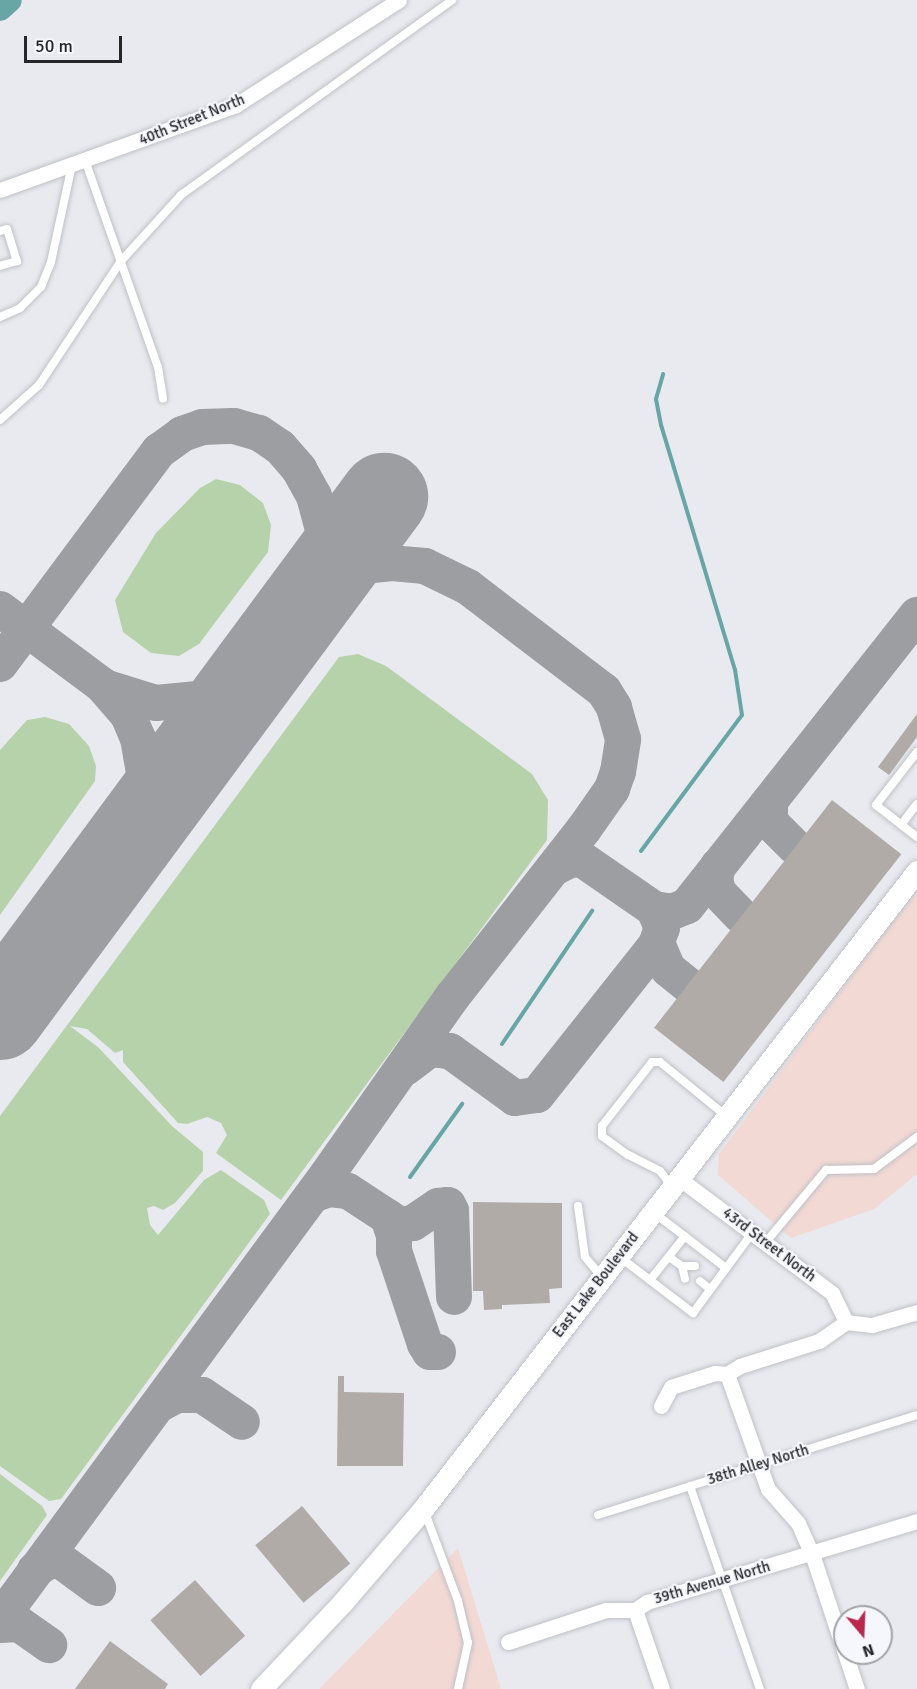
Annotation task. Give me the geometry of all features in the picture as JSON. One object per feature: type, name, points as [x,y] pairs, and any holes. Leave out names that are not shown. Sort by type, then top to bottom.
[{"type":"street","name":"40th Street North","points":[[0,190],[236,105],[399,0]]},
{"type":"street","name":"East Lake Boulevard","points":[[261,1689],[343,1602],[423,1509],[917,871]]},
{"type":"street","name":"43rd Street North","points":[[676,1183],[753,1232],[832,1293],[846,1322]]},
{"type":"street","points":[[661,1406],[671,1387],[715,1373],[727,1374],[740,1366],[819,1341],[846,1322],[872,1325],[917,1312]]},
{"type":"street","points":[[727,1374],[768,1489],[798,1523],[812,1554],[857,1689]]},
{"type":"street","name":"39th Avenue North","points":[[508,1642],[606,1610],[635,1610],[647,1602],[917,1521]]},
{"type":"street","points":[[635,1610],[662,1689]]},
{"type":"lane","points":[[0,420],[39,385],[121,261],[181,195],[221,163],[452,0]]},
{"type":"lane","points":[[79,162],[121,261],[158,367],[163,399]]},
{"type":"lane","points":[[0,317],[20,308],[41,287],[51,262],[79,162]]},
{"type":"lane","points":[[0,231],[7,229],[17,261],[0,266]]},
{"type":"lane","points":[[917,752],[876,806],[917,837]]},
{"type":"lane","points":[[901,825],[917,804]]},
{"type":"lane","points":[[676,1183],[660,1171],[628,1155],[602,1136],[602,1126],[652,1062],[660,1062],[726,1116]]},
{"type":"lane","points":[[766,1242],[826,1170],[874,1169],[917,1137]]},
{"type":"lane","points":[[578,1206],[585,1257],[602,1277]]},
{"type":"lane","points":[[652,1212],[726,1268]]},
{"type":"lane","points":[[619,1257],[693,1312],[704,1284],[726,1268],[753,1232]]},
{"type":"lane","points":[[650,1280],[686,1236]]},
{"type":"lane","points":[[669,1257],[690,1272],[682,1266]]},
{"type":"lane","name":"38th Alley North","points":[[598,1515],[917,1415]]},
{"type":"lane","points":[[690,1486],[760,1689]]},
{"type":"lane","points":[[423,1509],[458,1601],[468,1643],[458,1689]]},
{"type":"shaded area","points":[[917,894],[917,1174],[874,1209],[791,1238],[718,1175],[719,1154],[890,925]]},
{"type":"shaded area","points":[[458,1548],[501,1689],[319,1689]]},
{"type":"green space","points":[[216,479],[240,485],[263,503],[271,525],[268,552],[199,644],[179,656],[151,653],[123,632],[115,600],[156,533],[200,488]]},
{"type":"green space","points":[[358,654],[386,666],[532,774],[548,800],[547,840],[281,1200],[216,1153],[227,1135],[221,1123],[207,1117],[187,1124],[178,1123],[123,1062],[123,1050],[115,1053],[87,1029],[70,1026],[99,1048],[172,1126],[203,1152],[203,1171],[175,1203],[163,1210],[154,1206],[147,1208],[150,1225],[158,1235],[204,1180],[221,1170],[264,1200],[270,1214],[61,1499],[49,1501],[0,1466],[0,1116],[339,657]]},
{"type":"green space","points":[[45,717],[69,724],[89,746],[96,766],[95,781],[0,915],[0,750],[27,720]]},
{"type":"green space","points":[[0,1474],[42,1506],[47,1515],[0,1581]]},
{"type":"building","points":[[917,714],[917,737],[889,775],[878,767]]},
{"type":"building","points":[[832,800],[901,854],[723,1082],[654,1028]]},
{"type":"building","points":[[473,1202],[562,1203],[562,1288],[549,1289],[550,1303],[502,1305],[502,1309],[484,1310],[483,1291],[473,1291]]},
{"type":"building","points":[[338,1376],[344,1376],[344,1392],[404,1393],[403,1466],[337,1466]]},
{"type":"building","points":[[302,1506],[350,1563],[303,1603],[255,1545]]},
{"type":"building","points":[[195,1580],[245,1636],[201,1676],[150,1620]]},
{"type":"building","points":[[110,1641],[168,1684],[165,1689],[75,1689]]},
{"type":"waterway","points":[[0,9],[10,0]]},
{"type":"waterway","points":[[641,851],[742,715],[735,670],[661,425],[656,399],[663,374]]},
{"type":"waterway","points":[[502,1044],[592,911]]},
{"type":"waterway","points":[[410,1177],[462,1104]]},
{"type":"taxiway","points":[[0,664],[159,451],[182,434],[202,427],[234,426],[259,433],[280,447],[299,469],[314,496],[323,529],[321,582]]},
{"type":"taxiway","points":[[0,1619],[327,1175],[453,996],[584,829],[612,789],[618,772],[623,739],[614,707],[604,691],[468,587],[425,566],[392,563],[353,567],[324,578]]},
{"type":"taxiway","points":[[0,609],[102,685],[128,715],[138,738],[145,779],[138,814],[121,852]]},
{"type":"taxiway","points":[[554,868],[572,859],[583,860],[654,909],[672,912],[687,906],[917,615]]},
{"type":"taxiway","points":[[104,687],[156,703],[237,695]]},
{"type":"taxiway","points":[[770,801],[770,822],[795,847]]},
{"type":"taxiway","points":[[718,866],[715,878],[718,892],[741,916]]},
{"type":"taxiway","points":[[405,1068],[430,1049],[450,1051],[515,1098],[537,1095],[656,945],[662,928],[654,909]]},
{"type":"taxiway","points":[[657,943],[668,969],[688,985]]},
{"type":"taxiway","points":[[313,1195],[329,1189],[348,1191],[400,1225],[413,1223],[438,1206],[448,1205],[451,1211],[454,1297]]},
{"type":"taxiway","points":[[388,1217],[394,1235],[394,1251],[425,1344],[430,1352],[438,1352]]},
{"type":"taxiway","points":[[158,1405],[177,1395],[202,1395],[242,1422]]},
{"type":"taxiway","points":[[35,1570],[49,1561],[61,1561],[98,1588]]},
{"type":"taxiway","points":[[0,1625],[19,1624],[49,1645]]},
{"type":"runway","points":[[0,1016],[384,497]]}]
